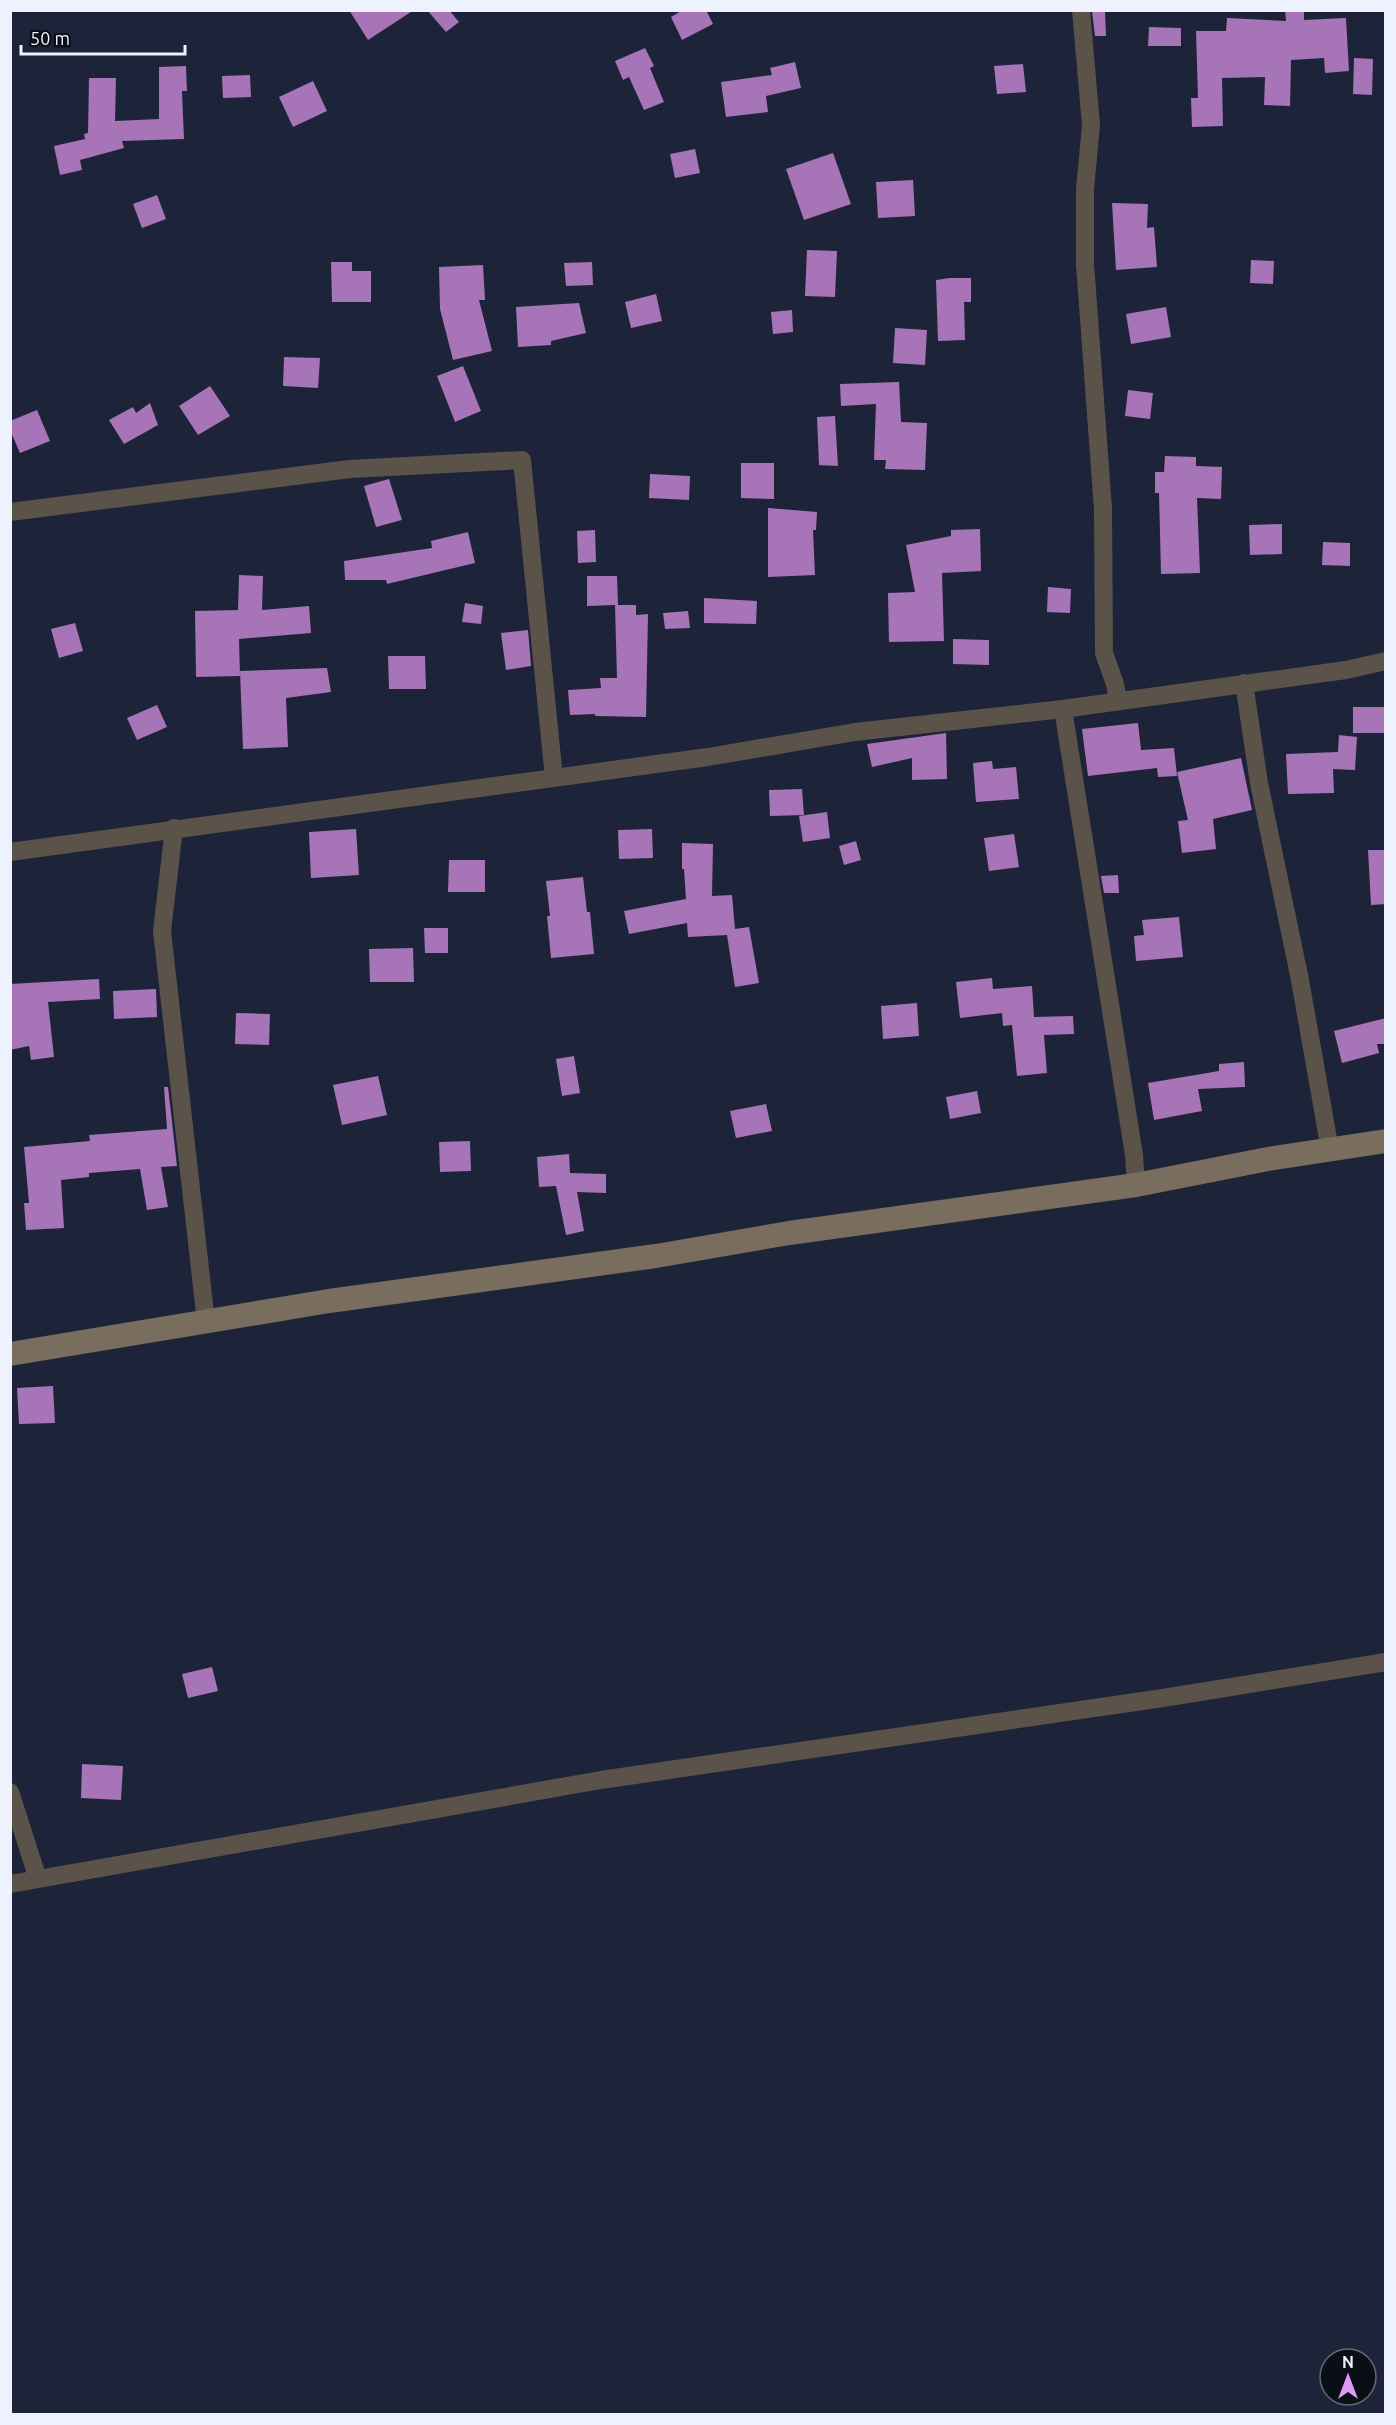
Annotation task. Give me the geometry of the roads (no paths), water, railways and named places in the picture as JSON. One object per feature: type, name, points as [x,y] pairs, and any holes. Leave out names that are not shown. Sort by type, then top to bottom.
[{"type":"street","points":[[1081,10],[1091,124],[1085,189],[1085,264],[1102,509],[1104,653],[1115,684],[1118,701]]},
{"type":"street","points":[[10,512],[350,469],[522,460],[554,778]]},
{"type":"street","points":[[10,852],[708,757],[855,732],[1063,709],[1346,670],[1386,661]]},
{"type":"street","points":[[1244,683],[1258,783],[1300,980],[1330,1150]]},
{"type":"street","points":[[1063,709],[1134,1155],[1136,1185]]},
{"type":"street","points":[[174,828],[162,931],[206,1322]]},
{"type":"street","points":[[10,1354],[329,1301],[656,1256],[789,1233],[1136,1185],[1268,1159],[1386,1141]]},
{"type":"street","points":[[10,1884],[601,1780],[1163,1698],[1386,1662]]},
{"type":"street","points":[[10,1792],[38,1879]]}]
